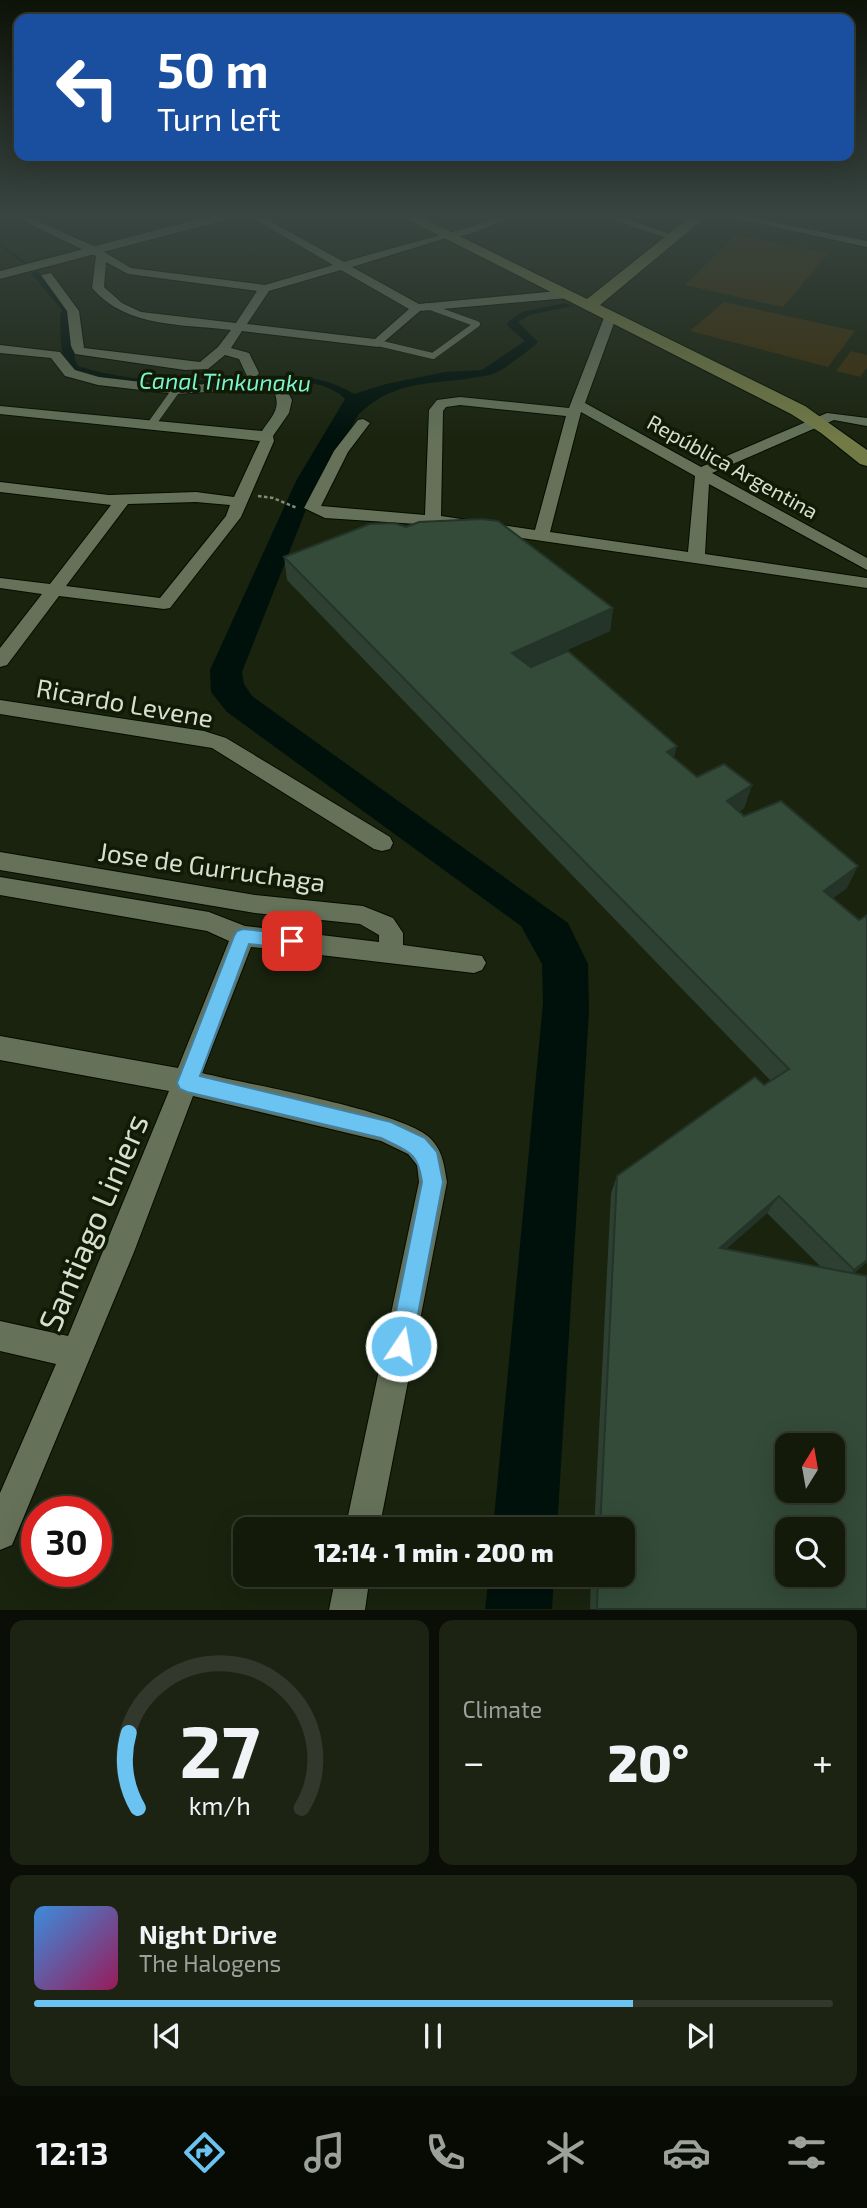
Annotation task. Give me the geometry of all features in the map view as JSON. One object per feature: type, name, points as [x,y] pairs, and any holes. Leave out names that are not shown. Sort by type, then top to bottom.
[{"type":"main road","points":[[581,291],[611,315],[824,419],[867,460]]},
{"type":"main road","points":[[593,302],[606,291]]},
{"type":"main road","points":[[593,302],[867,443]]},
{"type":"street","points":[[59,291],[73,311],[80,351],[203,366],[222,350],[264,291]]},
{"type":"street","points":[[102,291],[126,310],[152,317],[378,344],[422,307],[552,291]]},
{"type":"street","points":[[392,291],[422,307]]},
{"type":"street","points":[[541,536],[576,409],[611,315]]},
{"type":"street","points":[[0,349],[59,357],[70,373],[86,379],[176,390],[261,384],[278,386],[284,394],[284,406],[266,436],[267,441],[233,517],[164,604],[0,583]]},
{"type":"street","points":[[222,350],[244,356],[251,373]]},
{"type":"street","points":[[433,520],[436,410],[442,403],[460,401],[576,409]]},
{"type":"street","name":"República Argentina","points":[[576,409],[703,474],[867,565]]},
{"type":"street","points":[[0,410],[266,436]]},
{"type":"street","points":[[696,559],[703,474],[712,467],[824,419],[867,422]]},
{"type":"street","points":[[363,423],[341,452],[312,508],[325,513],[433,520],[867,583]]},
{"type":"street","points":[[2,490],[122,501],[197,497],[241,502]]},
{"type":"street","points":[[0,661],[122,501]]},
{"type":"street","name":"Ricardo Levene","points":[[0,708],[204,738],[219,744],[382,843]]},
{"type":"street","name":"Jose de Gurruchaga","points":[[0,861],[255,904],[363,915],[385,925],[391,933],[391,952]]},
{"type":"street","name":"Jose de Gurruchaga","points":[[0,886],[209,922],[243,936],[474,963]]},
{"type":"street","name":"Santiago Liniers","points":[[0,1533],[120,1252],[243,936]]},
{"type":"street","points":[[0,1048],[187,1083],[384,1129],[418,1145],[430,1159],[433,1182],[365,1517]]},
{"type":"street","points":[[0,1336],[76,1353]]},
{"type":"street","points":[[347,1609],[351,1587]]},
{"type":"lane","points":[[378,344],[433,356],[478,324],[422,307]]},
{"type":"lane","points":[[151,425],[176,390]]},
{"type":"path","points":[[273,498],[297,509]]},
{"type":"shaded area","points":[[712,291],[796,291],[783,307]]},
{"type":"shaded area","points":[[724,302],[855,331],[828,367],[690,331]]},
{"type":"shaded area","points":[[851,351],[867,355],[867,368],[860,377],[836,371]]},
{"type":"water","name":"Canal Tinkunaku","points":[[46,291],[54,291],[69,309],[75,360],[78,366],[91,370],[117,376],[185,381],[293,376],[335,384],[354,394],[386,384],[445,372],[482,370],[525,341],[507,325],[522,312],[565,303],[572,306],[530,315],[518,322],[538,342],[500,370],[489,375],[404,388],[388,394],[358,415],[307,507],[242,672],[244,684],[252,696],[568,923],[588,964],[589,1011],[558,1517],[494,1517],[543,1003],[542,964],[521,926],[227,712],[211,692],[210,670],[296,481],[345,399],[331,389],[294,381],[164,386],[113,381],[75,372],[68,366],[62,352],[62,310]]},
{"type":"water","points":[[488,1587],[553,1587],[552,1609],[485,1609]]},
{"type":"building","points":[[482,519],[498,521],[613,608],[512,653],[531,667],[568,651],[677,746],[667,752],[697,777],[724,764],[752,785],[727,801],[744,816],[781,801],[858,866],[824,891],[859,920],[867,915],[867,1260],[854,1270],[779,1196],[720,1248],[867,1276],[867,1609],[597,1609],[598,1587],[635,1587],[635,1517],[601,1517],[617,1176],[755,1077],[764,1085],[789,1069],[284,557],[370,524],[394,523],[406,527],[419,522]]},
{"type":"route","points":[[292,941],[243,936],[187,1083],[384,1129],[418,1145],[430,1159],[433,1182],[401,1346]]}]
